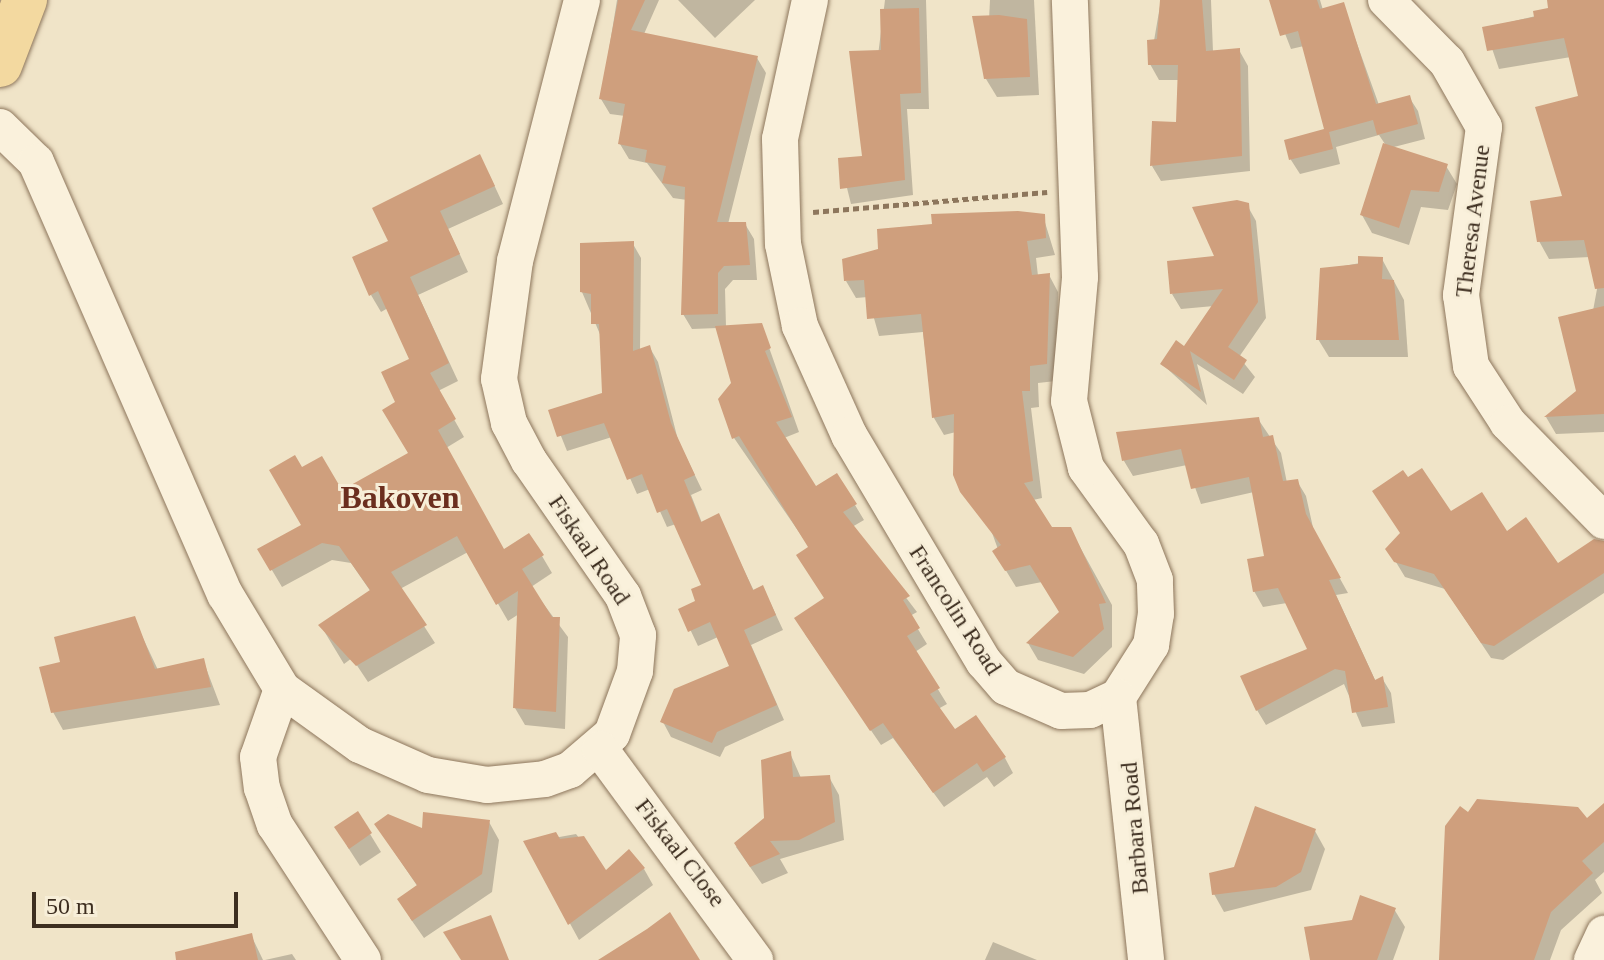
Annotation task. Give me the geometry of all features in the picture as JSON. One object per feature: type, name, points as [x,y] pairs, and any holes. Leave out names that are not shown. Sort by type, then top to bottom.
[{"type":"main road","points":[[0,65],[25,0]]},
{"type":"street","name":"Fiskaal Road","points":[[582,0],[515,261],[499,379],[509,423],[529,461],[623,596],[638,635],[622,712],[600,749]]},
{"type":"street","name":"Francolin Road","points":[[810,0],[785,103],[782,215],[790,291],[821,384],[984,662],[1006,687],[1061,711],[1090,710],[1118,697]]},
{"type":"street","points":[[1070,0],[1079,186],[1069,401],[1075,438],[1155,580],[1151,645],[1118,697]]},
{"type":"street","name":"Theresa Avenue","points":[[1386,0],[1447,62],[1484,127],[1478,215],[1461,295],[1471,366],[1508,423],[1604,521]]},
{"type":"street","points":[[0,127],[36,162],[225,594],[282,689],[360,745],[457,781],[545,779],[600,749]]},
{"type":"street","points":[[282,689],[258,757],[262,788],[275,825],[363,960]]},
{"type":"street","name":"Barbara Road","points":[[1118,697],[1146,960]]},
{"type":"street","name":"Fiskaal Close","points":[[600,749],[713,894],[755,960]]},
{"type":"path","points":[[782,215],[954,196],[988,202],[1079,186]]},
{"type":"building","points":[[618,0],[645,0],[631,30],[758,56],[717,222],[746,222],[750,265],[724,266],[718,273],[718,314],[681,315],[685,187],[662,183],[666,166],[645,162],[647,150],[618,144],[625,104],[599,99]]},
{"type":"building","points":[[1160,0],[1202,0],[1206,51],[1240,48],[1242,156],[1150,166],[1152,121],[1176,122],[1178,65],[1148,65],[1147,40],[1157,39]]},
{"type":"building","points":[[1269,0],[1317,0],[1320,9],[1344,2],[1376,104],[1410,95],[1418,124],[1377,135],[1373,120],[1329,132],[1333,149],[1289,160],[1284,140],[1324,129],[1298,31],[1280,36]]},
{"type":"building","points":[[1547,0],[1604,0],[1604,288],[1595,289],[1584,240],[1537,242],[1530,201],[1562,196],[1535,107],[1578,96],[1564,38],[1487,51],[1482,27],[1534,17],[1533,11],[1548,8]]},
{"type":"building","points":[[919,8],[921,93],[900,94],[905,180],[840,189],[838,158],[862,156],[849,51],[881,50],[880,9]]},
{"type":"building","points":[[999,15],[1027,19],[1030,77],[984,79],[972,16]]},
{"type":"building","points":[[1383,143],[1448,164],[1439,192],[1411,190],[1399,228],[1360,215]]},
{"type":"building","points":[[480,154],[495,186],[440,211],[460,254],[410,277],[449,363],[430,373],[456,419],[438,430],[504,549],[529,533],[544,555],[522,569],[552,617],[560,617],[556,712],[513,708],[518,591],[496,605],[457,536],[391,572],[427,625],[356,666],[318,625],[370,590],[339,546],[322,543],[270,571],[257,549],[301,525],[269,470],[295,455],[302,467],[322,456],[342,490],[408,453],[382,410],[395,402],[381,372],[409,359],[378,291],[369,296],[352,257],[388,241],[372,208]]},
{"type":"building","points":[[1237,200],[1249,203],[1258,302],[1228,347],[1247,360],[1234,380],[1190,351],[1201,392],[1160,364],[1176,340],[1184,346],[1223,289],[1170,294],[1167,261],[1214,256],[1192,207]]},
{"type":"building","points":[[1018,211],[1045,214],[1046,238],[1027,241],[1032,275],[1050,273],[1047,364],[1030,366],[1030,391],[1022,391],[1033,481],[1024,483],[1052,527],[1071,527],[1106,603],[1099,604],[1104,629],[1073,657],[1026,643],[1059,612],[1030,565],[1005,571],[992,551],[1001,545],[960,492],[953,475],[954,414],[932,418],[921,314],[867,319],[864,280],[844,281],[842,259],[878,249],[877,229],[932,224],[931,214]]},
{"type":"building","points":[[634,241],[633,351],[650,345],[671,423],[695,475],[684,480],[701,522],[719,513],[753,590],[763,585],[776,615],[744,630],[777,705],[717,732],[712,743],[660,722],[674,689],[729,666],[710,622],[688,632],[678,609],[695,601],[691,589],[701,585],[667,509],[657,513],[642,474],[627,480],[604,423],[557,437],[548,410],[602,393],[599,324],[591,324],[591,294],[580,292],[580,243]]},
{"type":"building","points":[[1358,256],[1383,257],[1382,279],[1394,280],[1399,340],[1316,340],[1320,268],[1358,264]]},
{"type":"building","points":[[1604,306],[1604,414],[1544,417],[1576,391],[1558,317]]},
{"type":"building","points":[[762,323],[771,348],[765,351],[792,417],[776,422],[816,486],[837,473],[857,504],[843,512],[910,596],[903,600],[920,628],[907,636],[940,688],[930,694],[955,729],[976,715],[1006,757],[983,772],[977,763],[933,793],[883,723],[870,731],[794,618],[824,598],[796,555],[808,547],[739,436],[732,439],[718,399],[731,383],[715,326]]},
{"type":"building","points":[[1259,417],[1263,437],[1273,435],[1283,481],[1298,479],[1306,514],[1341,578],[1329,580],[1375,680],[1383,676],[1388,707],[1352,713],[1345,671],[1335,669],[1256,711],[1240,676],[1307,649],[1278,588],[1253,592],[1247,559],[1264,556],[1249,477],[1191,489],[1181,449],[1122,461],[1116,432]]},
{"type":"building","points":[[1422,468],[1451,511],[1482,492],[1507,531],[1526,517],[1558,563],[1594,539],[1604,541],[1604,573],[1494,646],[1481,643],[1434,574],[1394,562],[1385,549],[1400,533],[1372,491],[1403,470],[1408,477]]},
{"type":"building","points":[[135,616],[155,669],[204,658],[211,687],[51,713],[39,667],[60,662],[54,637]]},
{"type":"building","points":[[791,751],[793,777],[830,775],[835,822],[799,840],[770,841],[780,854],[750,867],[734,843],[764,818],[761,760]]},
{"type":"building","points":[[1477,799],[1578,807],[1587,818],[1604,803],[1604,842],[1582,861],[1593,873],[1551,912],[1534,960],[1439,960],[1445,826],[1460,806],[1468,812]]},
{"type":"building","points":[[1255,806],[1316,829],[1301,872],[1276,887],[1212,895],[1209,873],[1234,867]]},
{"type":"building","points":[[358,811],[372,833],[349,849],[334,827]]},
{"type":"building","points":[[423,812],[490,820],[482,874],[412,921],[397,899],[417,885],[374,824],[388,814],[422,828]]},
{"type":"building","points":[[556,832],[560,839],[584,836],[606,870],[629,849],[645,868],[568,925],[523,841]]},
{"type":"building","points":[[1360,895],[1396,908],[1377,960],[1310,960],[1304,927],[1352,920]]},
{"type":"building","points":[[670,912],[700,960],[598,960],[647,929]]},
{"type":"building","points":[[491,915],[509,960],[461,960],[443,932]]},
{"type":"building","points":[[252,933],[258,960],[176,960],[175,952]]},
{"type":"district","name":"Bakoven","points":[[400,497]]}]
